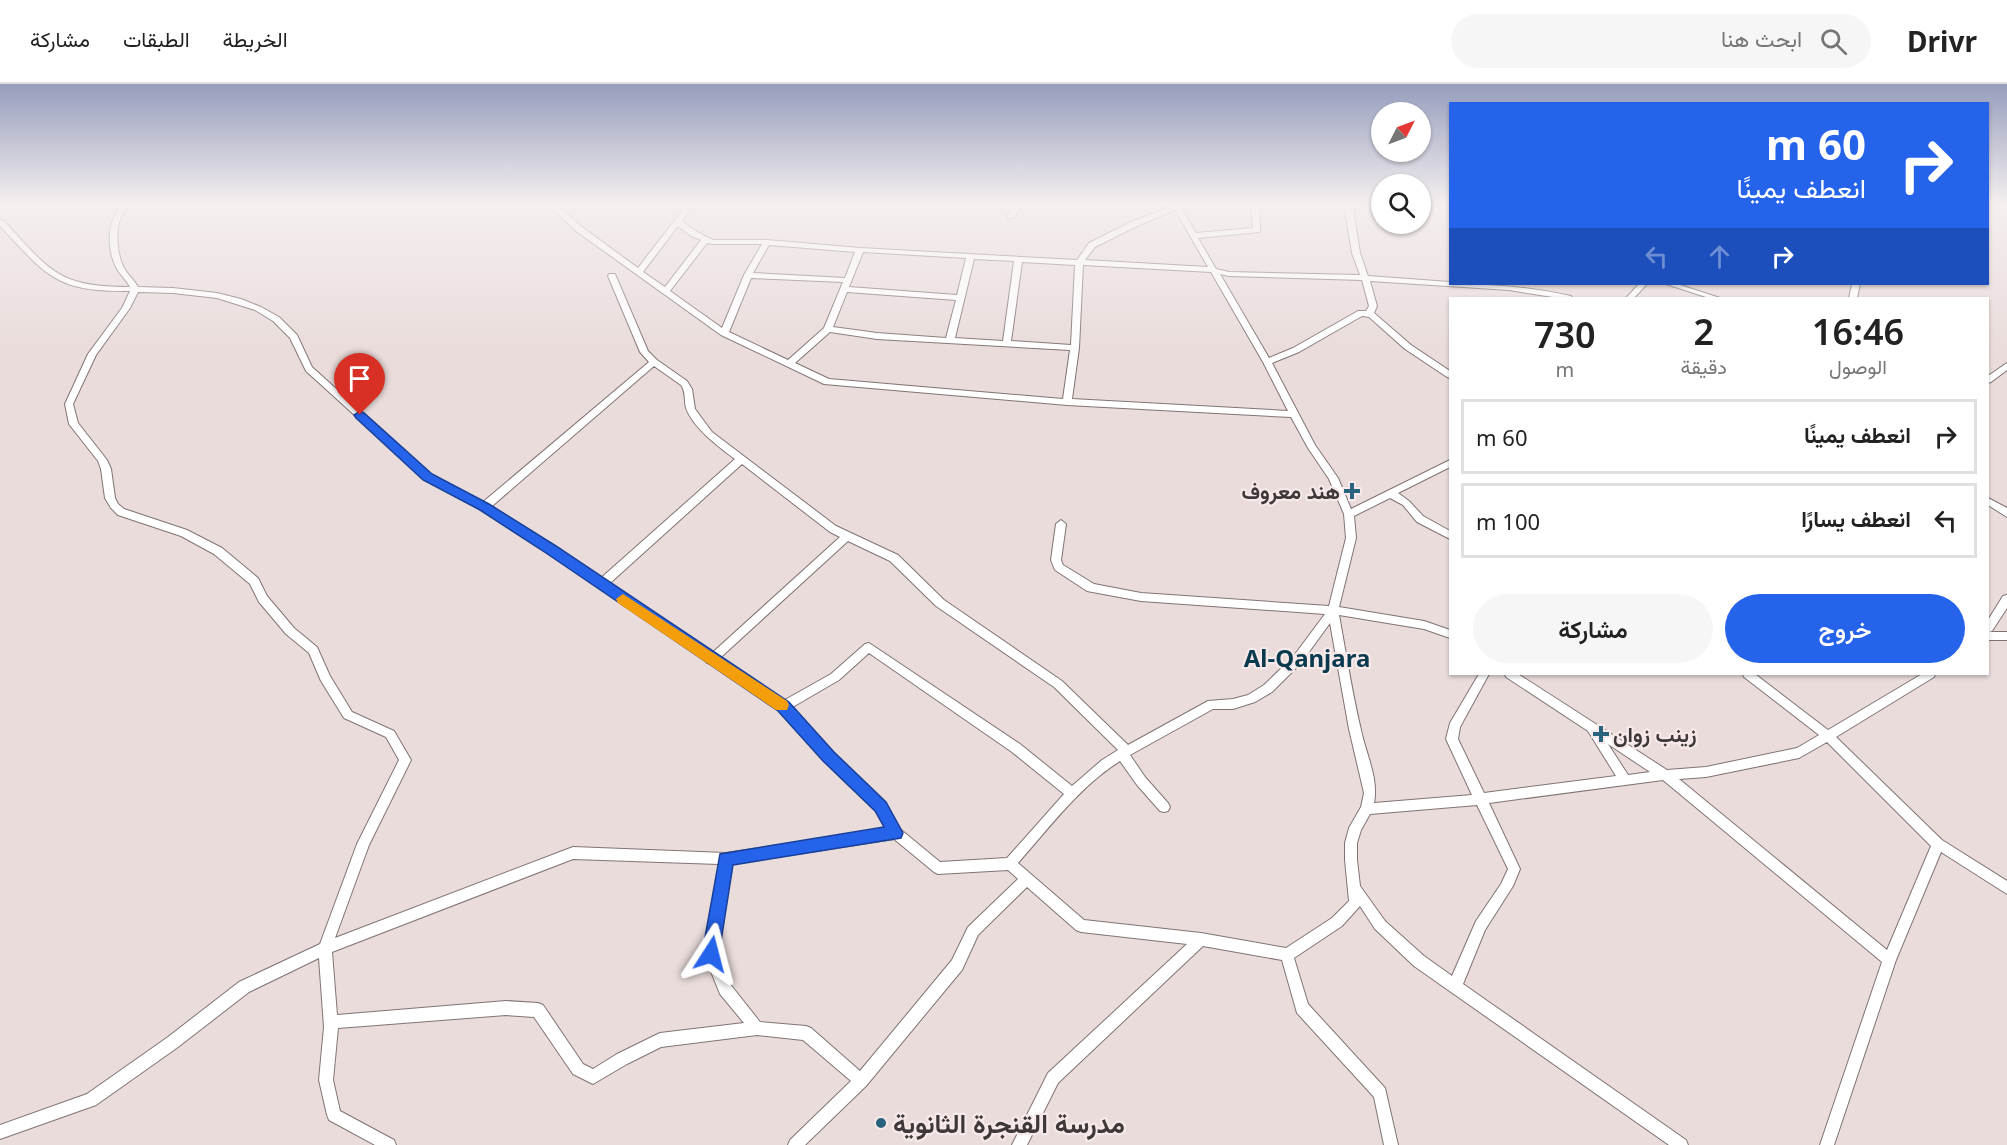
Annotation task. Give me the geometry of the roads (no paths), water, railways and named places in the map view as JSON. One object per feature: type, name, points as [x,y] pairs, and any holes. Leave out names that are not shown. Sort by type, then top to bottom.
[{"type":"street","points":[[27,253],[38,265],[67,282],[97,289],[199,292],[237,300],[254,307],[284,325],[293,334],[301,359],[309,369],[428,477],[484,507],[783,707],[829,757],[881,807],[896,833],[939,868],[1010,864],[1071,793],[1106,764],[1212,704],[1224,706],[1253,698],[1290,670],[1333,610],[1351,538],[1349,514],[1333,478],[1311,446],[1267,362],[1201,253]]},
{"type":"street","points":[[117,253],[117,262],[133,281],[135,289],[126,308],[92,354],[69,404],[74,424],[102,460],[114,506],[121,512],[184,532],[218,551],[254,581],[263,599],[290,631],[313,650],[326,678],[348,715],[390,734],[405,760],[363,844],[325,948],[331,1022],[326,1080],[334,1114],[389,1145]]},
{"type":"street","points":[[612,253],[724,333],[827,382],[1067,402],[1295,414]]},
{"type":"street","points":[[639,272],[654,253]]},
{"type":"street","points":[[666,291],[695,253]]},
{"type":"street","points":[[724,333],[748,275],[761,253]]},
{"type":"street","points":[[789,364],[828,329],[859,253]]},
{"type":"street","points":[[906,253],[1211,270],[1229,274],[1364,278],[1558,297]]},
{"type":"street","points":[[1067,402],[1075,348],[1079,263],[1087,253]]},
{"type":"street","points":[[1356,253],[1372,298],[1373,306],[1369,314]]},
{"type":"street","points":[[950,340],[971,256]]},
{"type":"street","points":[[1006,344],[1018,259]]},
{"type":"street","points":[[748,275],[960,297]]},
{"type":"street","points":[[612,276],[644,352],[684,383],[688,389],[691,409],[709,434],[833,529],[894,558],[940,603],[1058,684],[1125,753],[1141,781],[1164,807]]},
{"type":"street","points":[[1631,297],[1642,285]]},
{"type":"street","points":[[1673,285],[1713,297]]},
{"type":"street","points":[[1267,362],[1296,350],[1356,315],[1369,314],[1408,347],[1449,374]]},
{"type":"street","points":[[828,329],[877,336],[1075,348]]},
{"type":"street","points":[[484,507],[654,362]]},
{"type":"street","points":[[1989,379],[2007,366]]},
{"type":"street","points":[[602,584],[741,459]]},
{"type":"street","points":[[1349,514],[1448,467]]},
{"type":"street","points":[[1390,493],[1406,503],[1420,519],[1449,534]]},
{"type":"street","points":[[1989,502],[2007,513]]},
{"type":"street","points":[[1061,524],[1056,560],[1059,567],[1091,588],[1141,597],[1333,610],[1424,625],[1449,634]]},
{"type":"street","points":[[711,660],[848,535]]},
{"type":"street","points":[[1989,626],[2007,599]]},
{"type":"street","points":[[1010,864],[1081,926],[1201,939],[1287,954],[1337,922],[1355,903],[1356,890],[1350,858],[1353,835],[1367,809],[1370,793],[1354,729],[1333,610]]},
{"type":"street","points":[[1989,636],[2007,636]]},
{"type":"street","points":[[783,707],[835,677],[869,647],[1016,748],[1071,793]]},
{"type":"street","points":[[1455,986],[1474,937],[1487,914],[1510,883],[1514,869],[1452,739],[1454,726],[1483,675]]},
{"type":"street","points":[[1512,675],[1665,775],[1889,960]]},
{"type":"street","points":[[1749,675],[1828,736],[1938,844],[2007,888]]},
{"type":"street","points":[[1367,809],[1482,799],[1665,775],[1706,772],[1799,753],[1928,675]]},
{"type":"street","points":[[1590,726],[1625,781]]},
{"type":"street","points":[[0,1132],[91,1100],[174,1042],[244,987],[325,948],[573,853],[726,859],[896,833]]},
{"type":"street","points":[[1827,1145],[1889,960],[1938,844]]},
{"type":"street","points":[[726,859],[711,954],[725,989],[757,1028]]},
{"type":"street","points":[[795,1145],[861,1080],[957,965],[973,931],[1026,880]]},
{"type":"street","points":[[1356,890],[1380,926],[1419,961],[1681,1145]]},
{"type":"street","points":[[1020,1145],[1053,1078],[1201,939]]},
{"type":"street","points":[[1287,954],[1302,1008],[1380,1093],[1391,1145]]},
{"type":"street","points":[[331,1022],[506,1008],[538,1010],[578,1069],[592,1077],[622,1059],[660,1041],[757,1028],[806,1033],[861,1080]]},
{"type":"place","name":"هند معروف","points":[[1352,491]]},
{"type":"place","name":"زينب زوان","points":[[1601,734]]},
{"type":"place","name":"مدرسة القنجرة الثانوية","points":[[881,1123]]},
{"type":"district","name":"Al-Qanjara","points":[[1307,657]]}]
